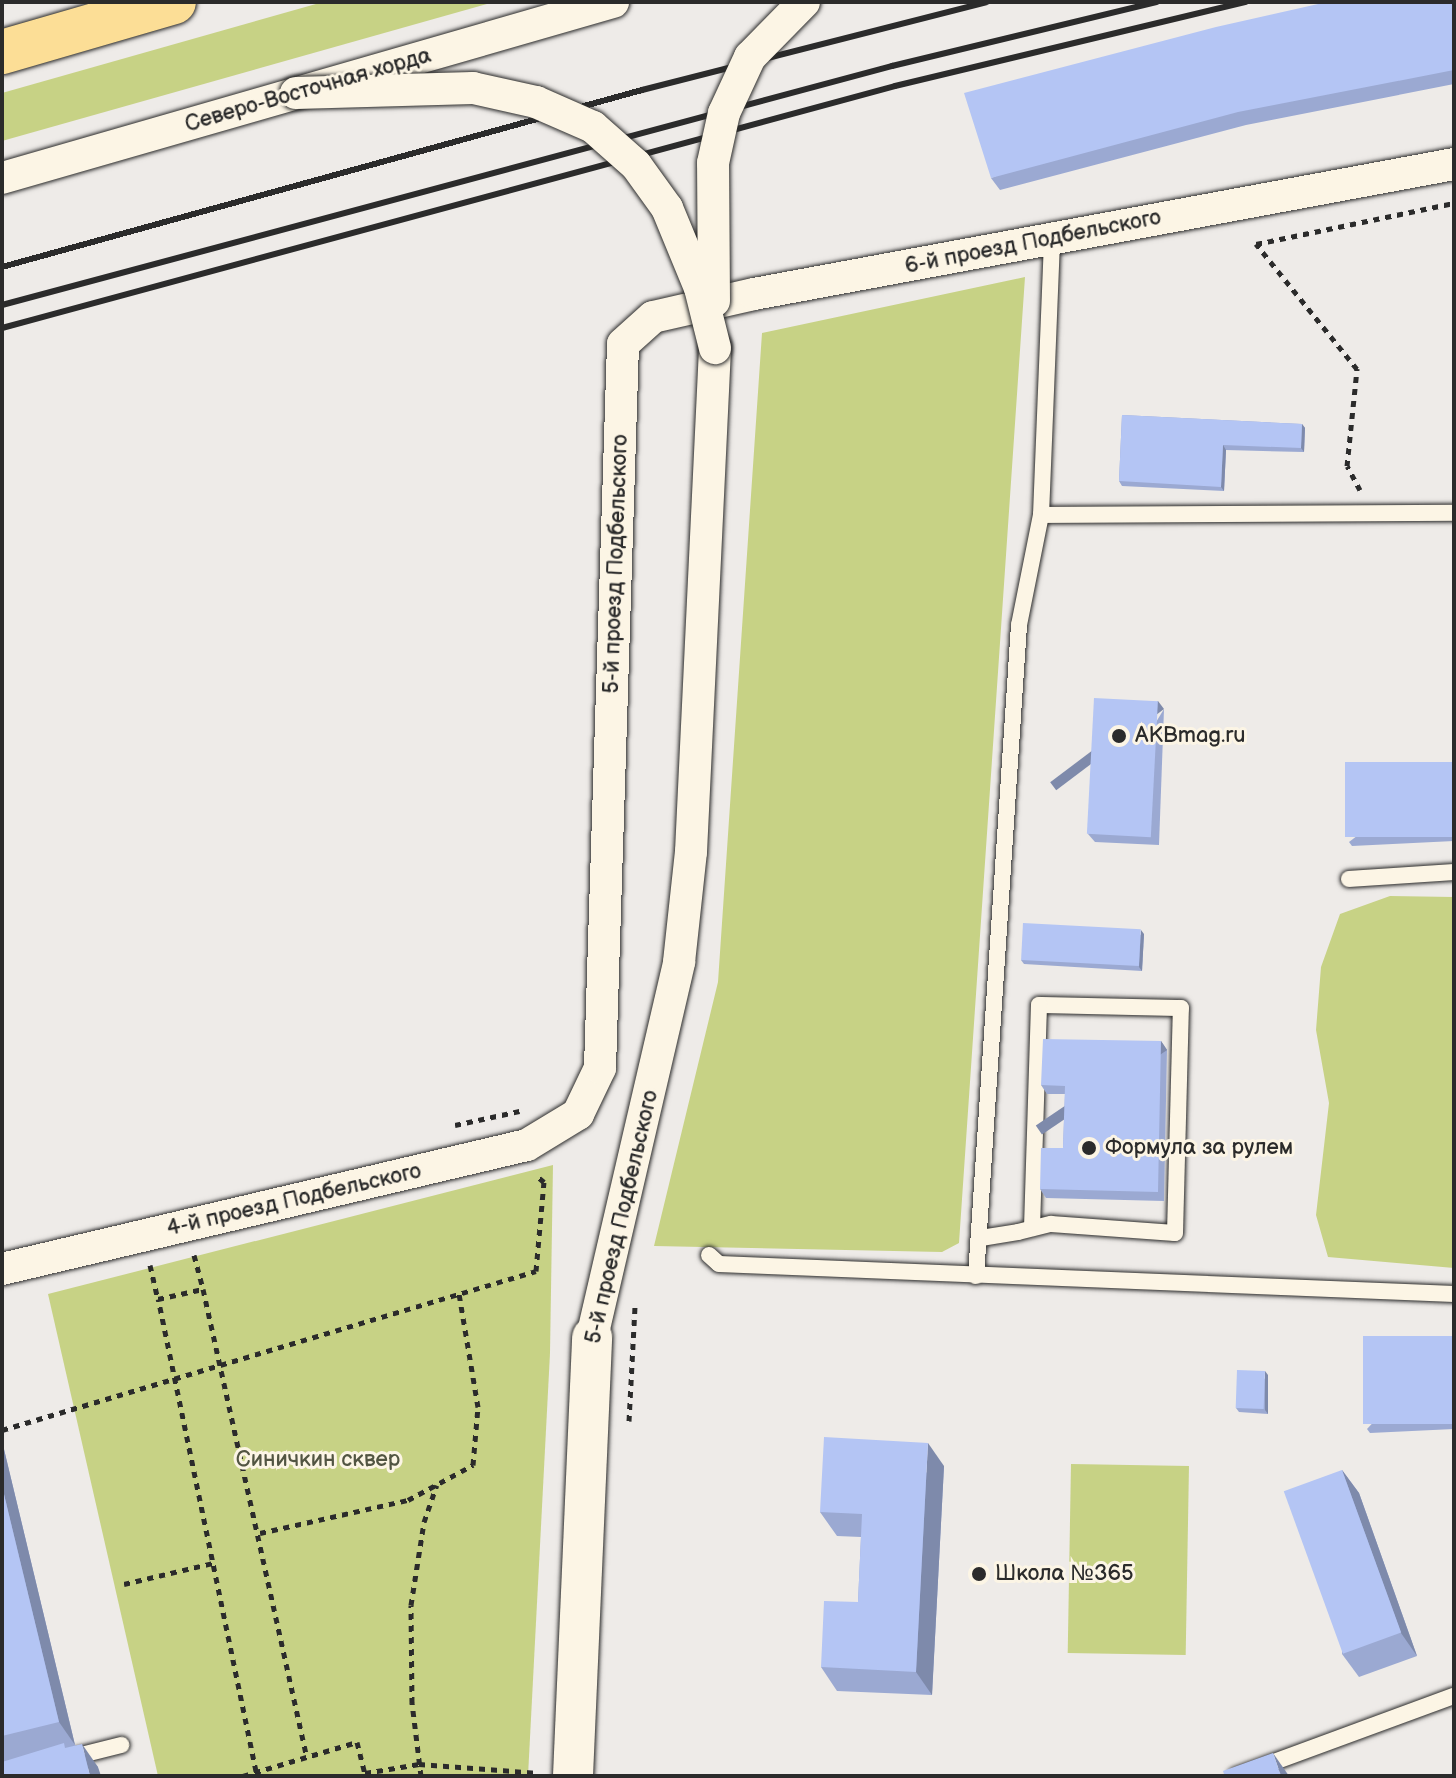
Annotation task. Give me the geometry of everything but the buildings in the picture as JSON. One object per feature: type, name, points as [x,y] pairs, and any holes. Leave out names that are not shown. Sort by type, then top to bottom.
[{"type":"main road","points":[[2,52],[174,2]]},
{"type":"street","name":"Северо-Восточная хорда","points":[[2,178],[613,2]]},
{"type":"street","points":[[715,348],[717,139],[750,57],[804,2]]},
{"type":"street","points":[[296,93],[473,88],[536,102],[593,127],[636,165],[667,208],[700,288],[715,348]]},
{"type":"street","name":"6-й проезд Подбельского","points":[[623,344],[653,317],[1052,238],[1454,164]]},
{"type":"street","name":"5-й проезд Подбельского","points":[[578,1114],[600,1068],[623,344]]},
{"type":"street","name":"5-й проезд Подбельского","points":[[560,1775],[592,1337],[679,962],[691,852],[715,348]]},
{"type":"street","name":"4-й проезд Подбельского","points":[[2,1269],[527,1145],[578,1114]]},
{"type":"lane","points":[[976,1276],[981,1238],[1019,625],[1041,515],[1052,238]]},
{"type":"lane","points":[[1041,515],[1454,513]]},
{"type":"lane","points":[[1349,879],[1454,872]]},
{"type":"lane","points":[[981,1238],[1032,1228],[1051,1224],[1175,1233],[1181,1008],[1039,1005],[1032,1228]]},
{"type":"lane","points":[[709,1255],[719,1264],[1454,1294]]},
{"type":"lane","points":[[1236,1776],[1454,1696]]},
{"type":"lane","points":[[47,1764],[121,1745]]},
{"type":"path","points":[[1372,512],[1347,466],[1357,369],[1256,244],[1454,203]]},
{"type":"path","points":[[2,1430],[536,1271],[544,1182],[530,1168]]},
{"type":"path","points":[[192,1249],[260,1533],[306,1755]]},
{"type":"path","points":[[149,1260],[256,1771]]},
{"type":"path","points":[[158,1299],[203,1289]]},
{"type":"path","points":[[260,1533],[408,1500],[473,1465],[478,1407],[459,1293]]},
{"type":"path","points":[[421,1776],[411,1605],[424,1522],[437,1484]]},
{"type":"path","points":[[124,1584],[213,1563]]},
{"type":"path","points":[[243,1776],[357,1742],[365,1774],[419,1764],[560,1775]]},
{"type":"green space","points":[[323,2],[494,2],[2,141],[2,93]]},
{"type":"green space","points":[[1025,277],[959,1243],[942,1252],[654,1246],[718,982],[762,333]]},
{"type":"green space","points":[[1390,896],[1454,897],[1454,1268],[1328,1257],[1316,1215],[1329,1103],[1316,1030],[1321,967],[1340,914]]},
{"type":"green space","name":"Синичкин сквер","points":[[553,1165],[550,1353],[528,1776],[158,1776],[48,1294]]},
{"type":"green space","points":[[1071,1464],[1189,1466],[1186,1655],[1068,1653]]},
{"type":"railway","points":[[2,267],[642,90],[986,2]]},
{"type":"railway","points":[[2,305],[892,66],[1156,2]]},
{"type":"railway","points":[[2,328],[895,86],[1246,2]]},
{"type":"place","name":"AKBmag.ru","points":[[1119,736]]},
{"type":"place","name":"Формула за рулем","points":[[1089,1148]]},
{"type":"place","name":"Школа №365","points":[[979,1574]]}]
